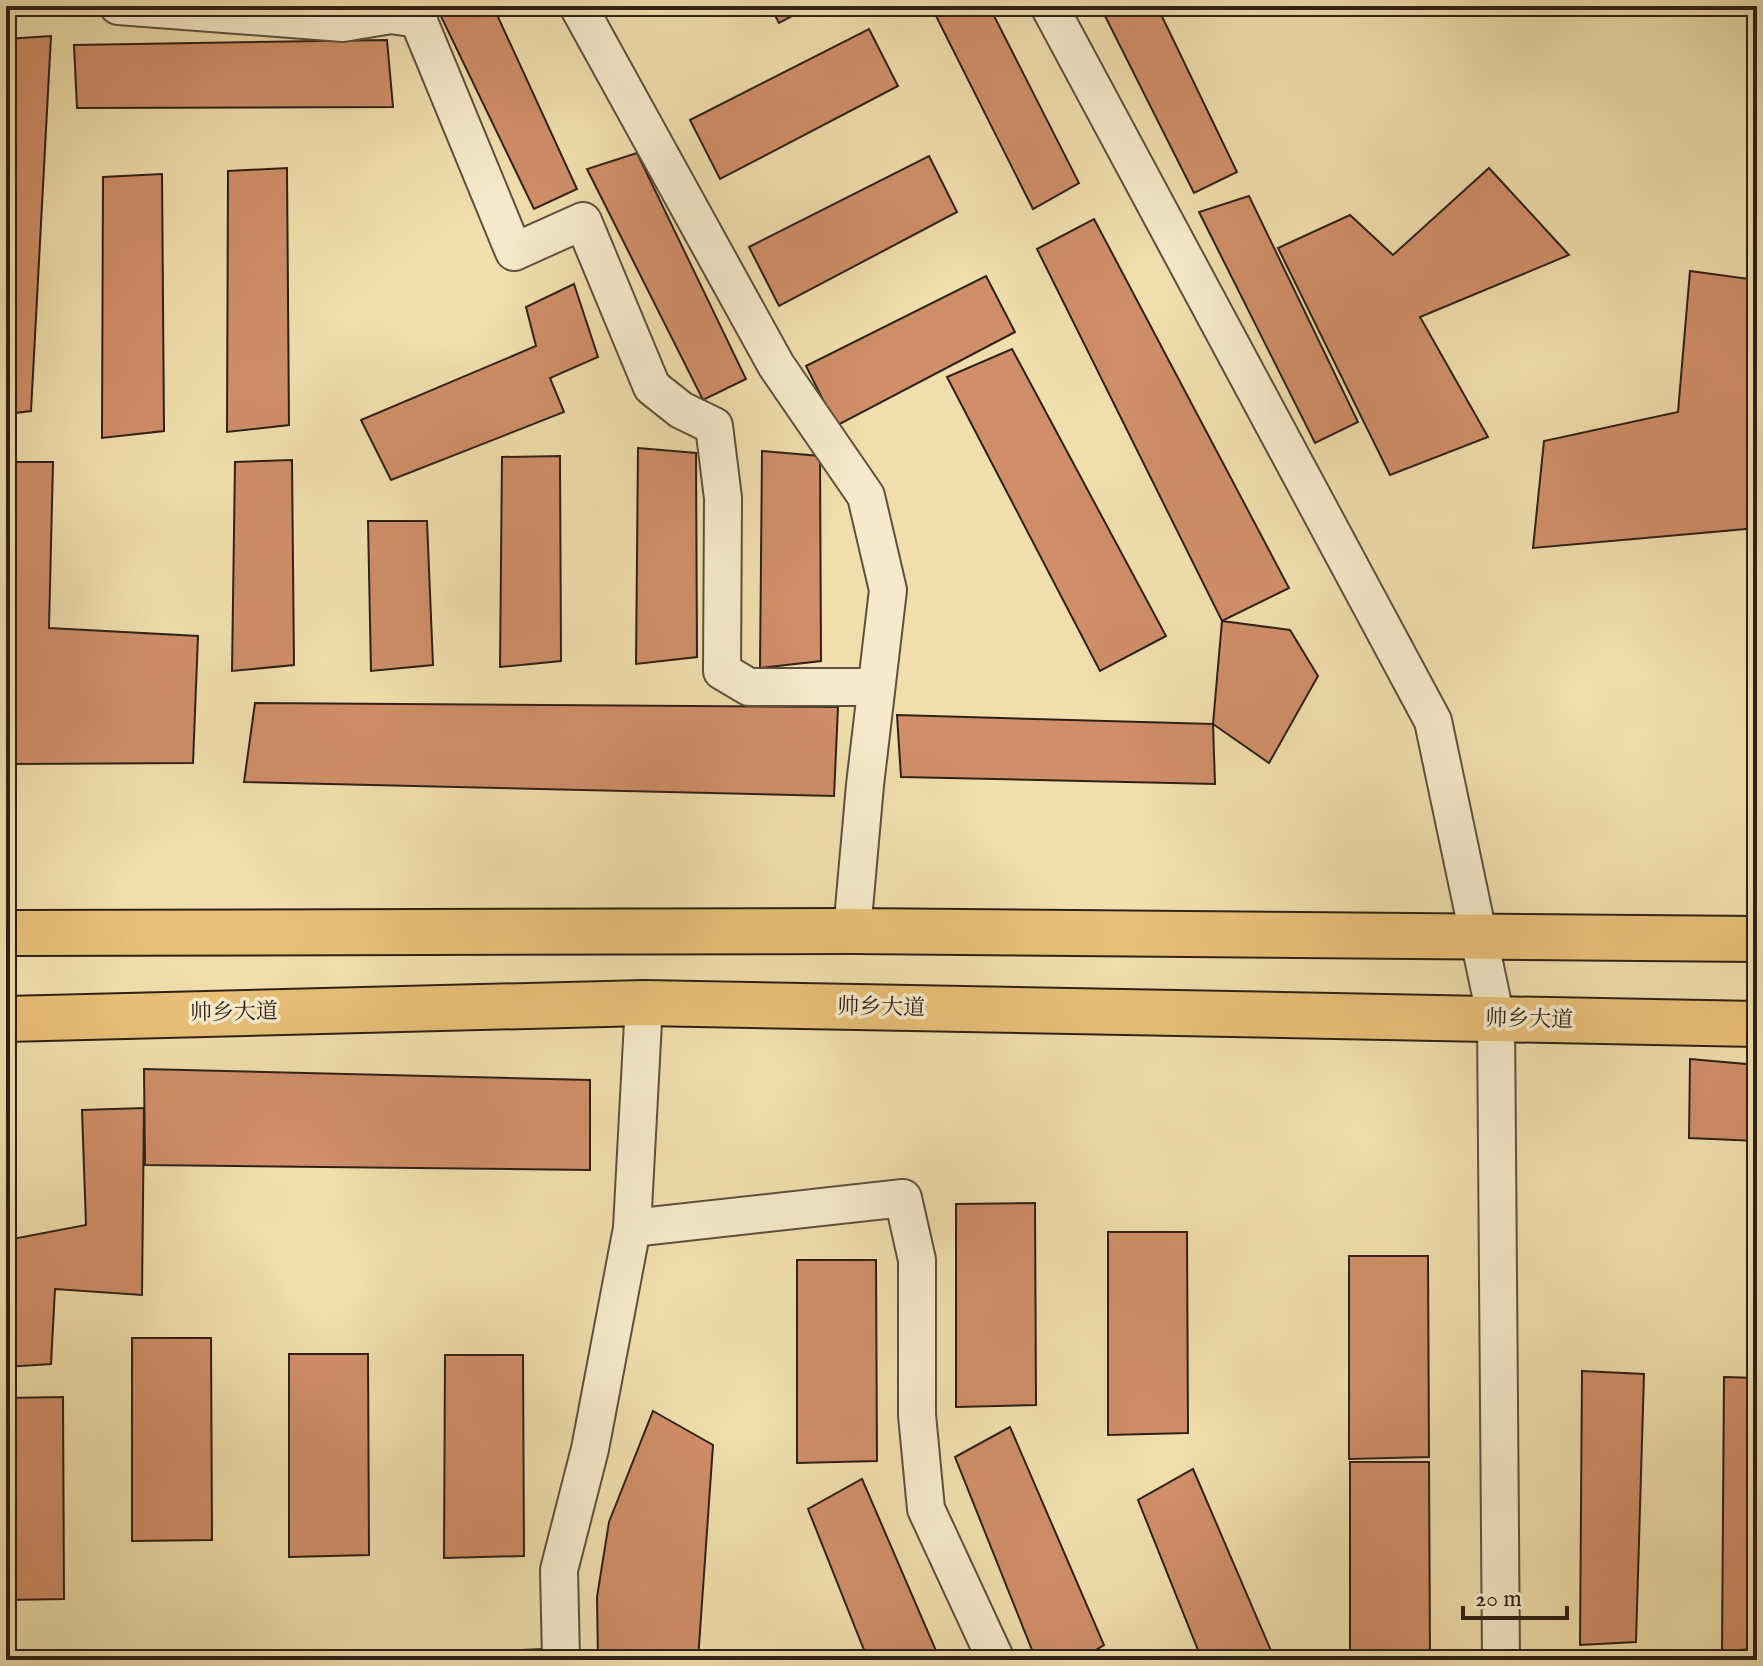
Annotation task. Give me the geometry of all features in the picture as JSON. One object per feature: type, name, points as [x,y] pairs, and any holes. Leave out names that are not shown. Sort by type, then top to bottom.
[{"type":"main road","points":[[6,933],[852,931],[1757,939]]},
{"type":"main road","name":"帅乡大道","points":[[6,1019],[644,1003],[1757,1024]]},
{"type":"street","points":[[118,6],[343,23],[391,15],[418,19],[514,252],[583,221],[652,387],[681,410],[714,426],[723,498],[722,671],[749,687],[876,687]]},
{"type":"street","points":[[578,6],[776,365],[866,496],[888,590],[852,931]]},
{"type":"street","points":[[1049,6],[1433,721],[1496,1019],[1501,1660]]},
{"type":"street","points":[[561,1660],[559,1570],[590,1449],[632,1228],[644,1003]]},
{"type":"street","points":[[632,1228],[903,1198],[917,1260],[917,1415],[926,1509],[996,1660]]},
{"type":"building","points":[[436,6],[493,6],[577,189],[534,209]]},
{"type":"building","points":[[770,6],[811,6],[779,23]]},
{"type":"building","points":[[931,6],[989,6],[1079,183],[1033,209]]},
{"type":"building","points":[[1100,6],[1157,6],[1237,172],[1194,193]]},
{"type":"building","points":[[869,29],[898,86],[720,179],[690,120]]},
{"type":"building","points":[[51,36],[31,411],[6,414],[6,39]]},
{"type":"building","points":[[387,40],[393,107],[77,108],[74,45]]},
{"type":"building","points":[[637,153],[746,379],[703,400],[587,169]]},
{"type":"building","points":[[929,156],[957,212],[779,306],[749,247]]},
{"type":"building","points":[[287,168],[289,425],[227,432],[228,171]]},
{"type":"building","points":[[1489,168],[1569,255],[1420,317],[1488,437],[1390,475],[1278,248],[1350,215],[1393,255]]},
{"type":"building","points":[[162,174],[164,431],[102,438],[103,177]]},
{"type":"building","points":[[1249,196],[1358,422],[1315,443],[1199,212]]},
{"type":"building","points":[[1094,219],[1289,588],[1222,621],[1037,249]]},
{"type":"building","points":[[1690,271],[1757,280],[1757,528],[1533,548],[1544,441],[1678,412]]},
{"type":"building","points":[[986,276],[1015,332],[836,426],[806,366]]},
{"type":"building","points":[[574,284],[598,357],[550,378],[564,412],[391,480],[361,420],[536,346],[526,307]]},
{"type":"building","points":[[1012,349],[1166,636],[1100,671],[947,377]]},
{"type":"building","points":[[638,448],[696,453],[697,657],[636,664]]},
{"type":"building","points":[[762,451],[820,456],[821,661],[760,668]]},
{"type":"building","points":[[560,456],[561,661],[500,667],[502,457]]},
{"type":"building","points":[[292,460],[294,665],[232,671],[235,462]]},
{"type":"building","points":[[6,462],[53,462],[49,628],[198,636],[193,763],[16,764],[16,717],[6,718]]},
{"type":"building","points":[[368,521],[427,521],[433,665],[371,671]]},
{"type":"building","points":[[1222,621],[1290,630],[1318,676],[1269,763],[1213,724]]},
{"type":"building","points":[[255,703],[838,707],[834,796],[244,782]]},
{"type":"building","points":[[897,715],[1213,724],[1215,784],[901,777]]},
{"type":"building","points":[[1690,1059],[1757,1065],[1757,1141],[1689,1138]]},
{"type":"building","points":[[144,1069],[590,1080],[590,1170],[145,1165]]},
{"type":"building","points":[[144,1108],[142,1295],[55,1289],[51,1364],[6,1367],[7,1240],[86,1225],[82,1110]]},
{"type":"building","points":[[1035,1203],[1036,1405],[956,1407],[956,1204]]},
{"type":"building","points":[[1108,1232],[1187,1232],[1188,1433],[1108,1435]]},
{"type":"building","points":[[1349,1256],[1428,1256],[1429,1457],[1349,1459]]},
{"type":"building","points":[[797,1260],[876,1260],[877,1461],[797,1463]]},
{"type":"building","points":[[132,1338],[211,1338],[212,1540],[132,1541]]},
{"type":"building","points":[[289,1354],[368,1354],[369,1555],[289,1557]]},
{"type":"building","points":[[445,1355],[523,1355],[524,1556],[444,1558]]},
{"type":"building","points":[[1582,1371],[1644,1374],[1636,1642],[1580,1645]]},
{"type":"building","points":[[1724,1377],[1757,1378],[1757,1649],[1722,1651]]},
{"type":"building","points":[[63,1397],[64,1599],[6,1600],[6,1398]]},
{"type":"building","points":[[653,1411],[713,1445],[698,1660],[598,1660],[597,1597],[609,1522]]},
{"type":"building","points":[[1010,1427],[1104,1645],[1079,1660],[1036,1660],[955,1457]]},
{"type":"building","points":[[1350,1462],[1429,1462],[1430,1660],[1350,1660]]},
{"type":"building","points":[[1193,1469],[1275,1660],[1202,1660],[1138,1500]]},
{"type":"building","points":[[862,1479],[940,1660],[868,1660],[808,1509]]},
{"type":"building","points":[[544,1649],[544,1660],[280,1660]]}]
